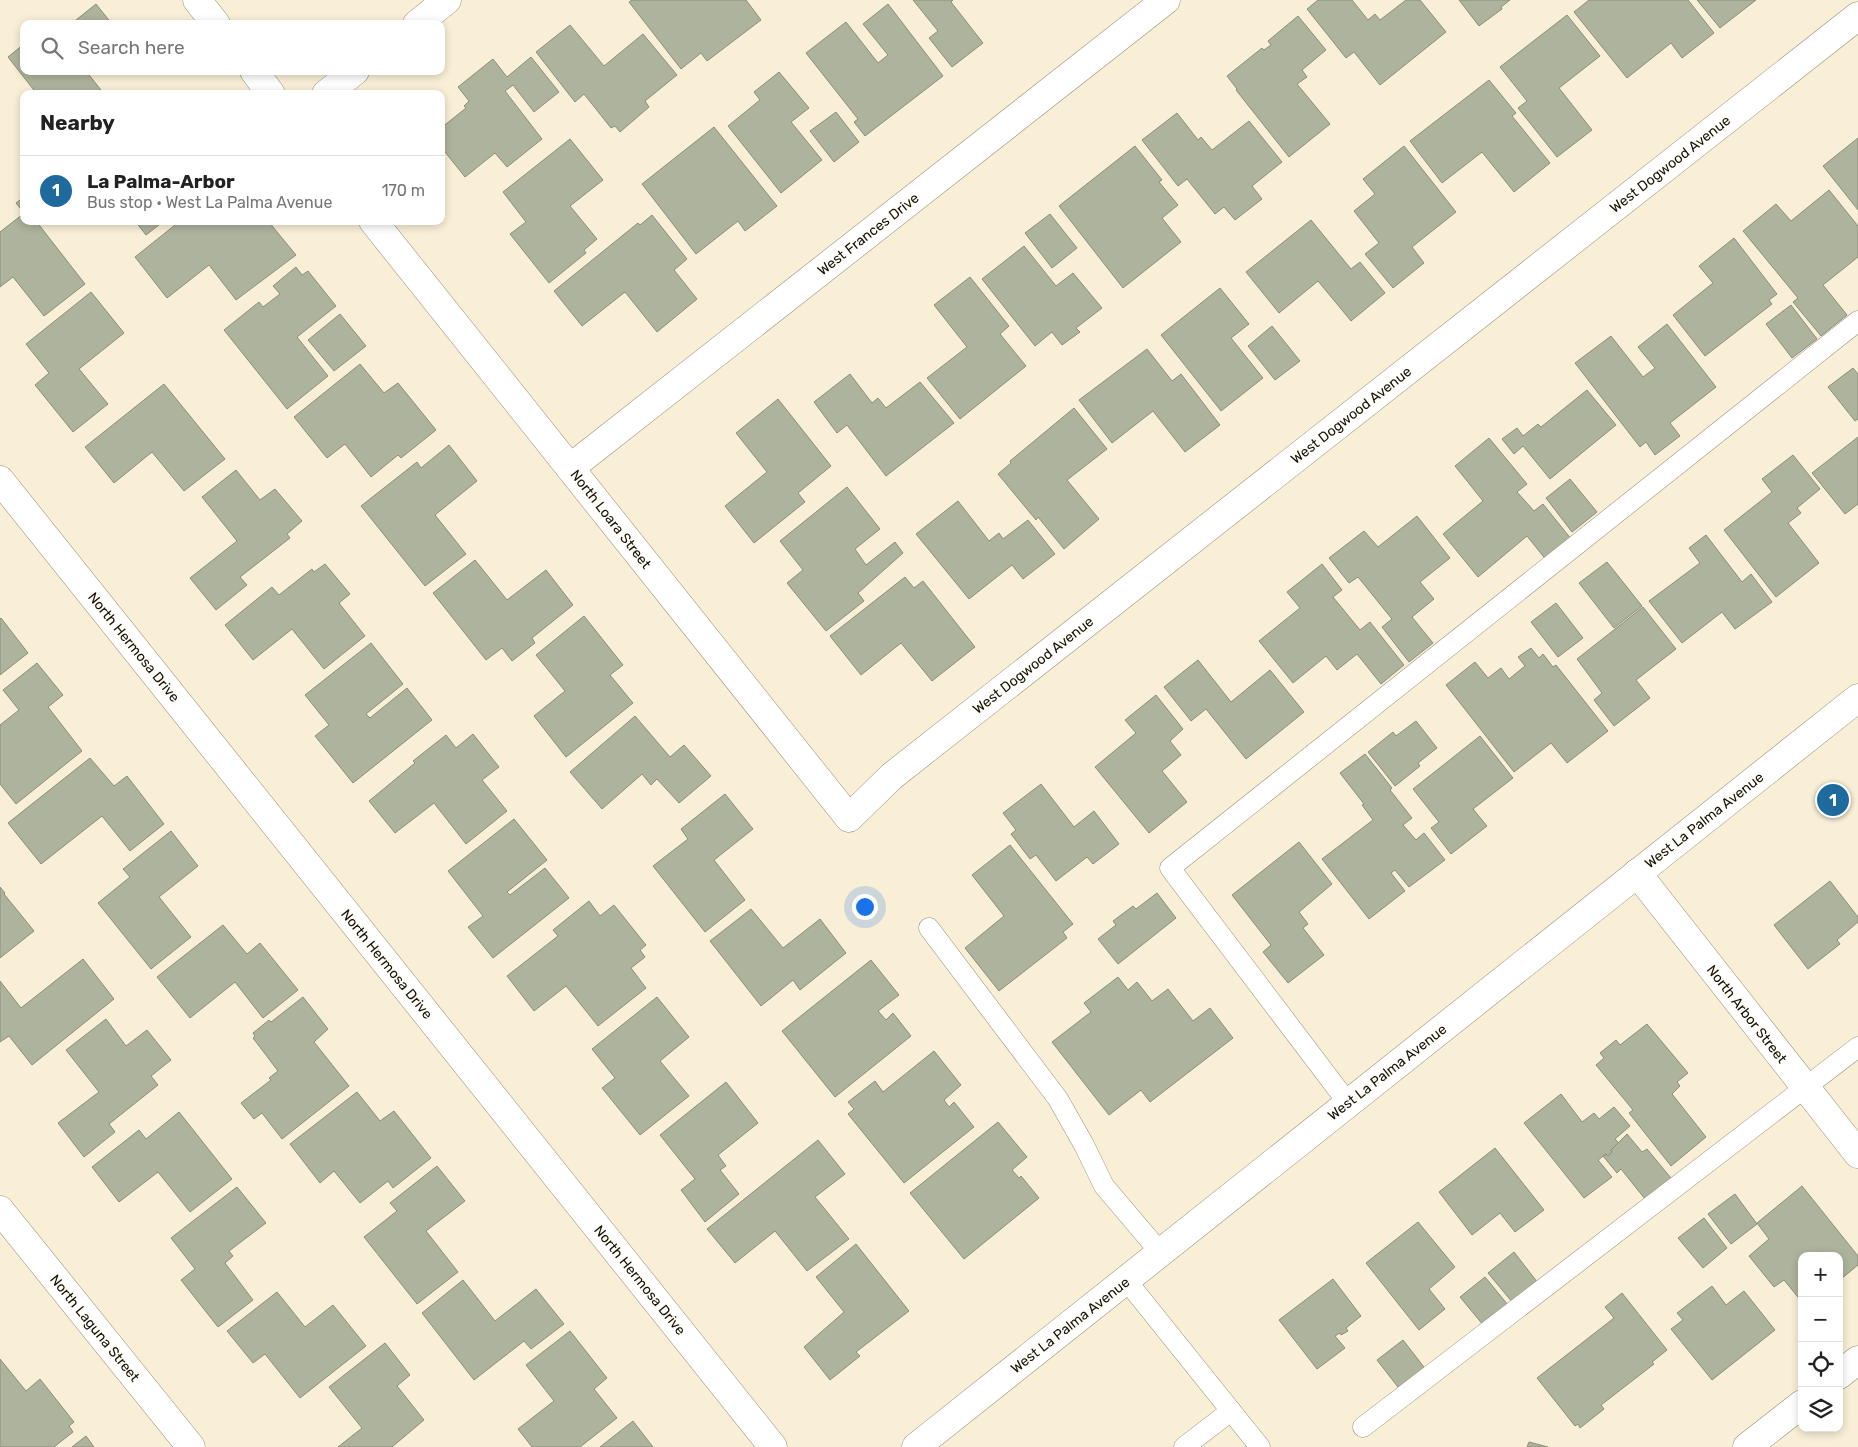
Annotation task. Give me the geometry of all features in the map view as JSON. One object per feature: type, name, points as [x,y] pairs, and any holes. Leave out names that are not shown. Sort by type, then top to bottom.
[{"type":"street","points":[[197,0],[213,20]]},
{"type":"street","points":[[422,20],[447,0]]},
{"type":"street","name":"West Frances Drive","points":[[570,468],[1166,0]]},
{"type":"street","name":"West Dogwood Avenue","points":[[849,818],[892,776],[1858,16]]},
{"type":"street","points":[[257,75],[268,90]]},
{"type":"street","points":[[331,90],[350,75]]},
{"type":"street","name":"North Loara Street","points":[[376,225],[849,818]]},
{"type":"street","name":"North Hermosa Drive","points":[[0,480],[773,1447]]},
{"type":"street","name":"West La Palma Avenue","points":[[916,1447],[1858,698]]},
{"type":"street","name":"North Arbor Street","points":[[1637,873],[1858,1154]]},
{"type":"street","name":"North Laguna Street","points":[[0,1210],[191,1447]]},
{"type":"street","points":[[1843,1372],[1858,1360]]},
{"type":"street","points":[[1747,1447],[1798,1407]]},
{"type":"lane","points":[[1348,1103],[1170,868],[1858,322]]},
{"type":"lane","points":[[929,928],[1058,1099],[1104,1186],[1160,1252]]},
{"type":"lane","points":[[1363,1427],[1858,1047]]},
{"type":"lane","points":[[1126,1280],[1260,1447]]},
{"type":"lane","points":[[1184,1447],[1231,1411]]},
{"type":"building","points":[[632,0],[746,0],[761,20],[707,61],[701,53],[681,69],[629,2]]},
{"type":"building","points":[[913,0],[953,0],[951,2],[983,43],[952,67],[929,38],[938,31]]},
{"type":"building","points":[[1318,0],[1352,0],[1368,20],[1375,14],[1380,20],[1406,0],[1420,0],[1446,32],[1380,85],[1354,52],[1346,58],[1307,9]]},
{"type":"building","points":[[1459,0],[1510,0],[1501,7],[1502,9],[1479,26]]},
{"type":"building","points":[[1589,0],[1688,0],[1714,33],[1682,58],[1671,43],[1627,78],[1574,12]]},
{"type":"building","points":[[1697,0],[1756,0],[1720,28]]},
{"type":"building","points":[[96,4],[109,20],[76,20]]},
{"type":"building","points":[[888,4],[943,76],[865,136],[854,122],[858,119],[806,53],[846,22],[878,63],[888,55],[863,24]]},
{"type":"building","points":[[1567,15],[1600,56],[1559,88],[1592,130],[1557,157],[1518,108],[1527,101],[1500,67]]},
{"type":"building","points":[[1298,16],[1326,50],[1302,70],[1307,77],[1297,84],[1330,124],[1289,157],[1227,76],[1262,48],[1264,50],[1271,45],[1268,41]]},
{"type":"building","points":[[570,25],[604,66],[643,34],[677,75],[645,101],[649,107],[620,132],[615,126],[611,128],[584,94],[575,102],[536,52]]},
{"type":"building","points":[[20,47],[20,72],[8,57]]},
{"type":"building","points":[[531,57],[559,92],[534,112],[513,85],[505,91],[542,139],[507,167],[495,153],[465,177],[445,152],[445,125],[466,108],[464,106],[469,101],[458,87],[493,59],[507,77]]},
{"type":"building","points":[[779,72],[809,108],[791,122],[822,160],[781,193],[728,126],[760,100],[754,92]]},
{"type":"building","points":[[22,75],[89,75],[101,90],[34,90]]},
{"type":"building","points":[[1489,80],[1516,113],[1512,116],[1550,163],[1514,192],[1482,152],[1442,183],[1410,141]]},
{"type":"building","points":[[836,112],[859,142],[834,162],[810,131]]},
{"type":"building","points":[[1177,113],[1198,140],[1201,137],[1212,150],[1249,121],[1282,162],[1252,186],[1262,199],[1235,220],[1224,207],[1215,214],[1187,179],[1178,186],[1142,140]]},
{"type":"building","points":[[714,127],[777,206],[745,231],[738,221],[696,254],[642,184]]},
{"type":"building","points":[[1858,138],[1858,210],[1823,166]]},
{"type":"building","points":[[570,139],[603,180],[570,206],[597,239],[584,250],[586,253],[549,283],[510,234],[526,222],[503,192]]},
{"type":"building","points":[[1135,146],[1162,180],[1159,182],[1178,205],[1162,218],[1181,242],[1123,288],[1059,206]]},
{"type":"building","points":[[1404,146],[1456,212],[1412,247],[1424,263],[1393,288],[1365,254],[1379,243],[1354,211],[1375,194],[1363,179]]},
{"type":"building","points":[[1829,190],[1858,226],[1858,257],[1823,285],[1847,315],[1821,336],[1793,302],[1798,298],[1743,231],[1776,204],[1791,221]]},
{"type":"building","points":[[20,200],[20,208],[16,203]]},
{"type":"building","points":[[1050,214],[1077,248],[1052,268],[1025,233]]},
{"type":"building","points":[[652,215],[687,259],[674,270],[697,299],[657,332],[625,292],[582,326],[554,291],[638,223],[640,225]]},
{"type":"building","points":[[20,216],[20,225],[39,225],[85,284],[44,316],[13,277],[0,287],[0,232]]},
{"type":"building","points":[[1311,220],[1351,269],[1360,262],[1385,293],[1351,321],[1318,281],[1279,313],[1246,272]]},
{"type":"building","points":[[138,225],[159,225],[146,235]]},
{"type":"building","points":[[175,225],[271,225],[296,255],[236,300],[209,265],[167,298],[135,257]]},
{"type":"building","points":[[1734,238],[1777,294],[1769,300],[1772,304],[1705,356],[1673,315],[1713,283],[1699,266]]},
{"type":"building","points":[[1024,246],[1056,286],[1073,273],[1102,308],[1076,328],[1080,332],[1062,345],[1052,332],[1035,346],[982,279]]},
{"type":"building","points":[[296,267],[302,275],[308,271],[336,306],[297,337],[328,376],[287,409],[224,330],[259,302],[263,307],[280,294],[273,286]]},
{"type":"building","points":[[970,277],[1009,326],[1000,334],[1026,366],[960,419],[927,378],[967,347],[934,305]]},
{"type":"building","points":[[1220,288],[1249,324],[1231,338],[1263,378],[1221,411],[1161,335]]},
{"type":"building","points":[[91,292],[124,333],[79,369],[108,404],[73,432],[35,385],[49,373],[26,344]]},
{"type":"building","points":[[1791,305],[1817,339],[1792,358],[1766,324]]},
{"type":"building","points":[[340,314],[366,346],[334,371],[308,340]]},
{"type":"building","points":[[1667,324],[1716,387],[1670,423],[1680,436],[1655,455],[1646,442],[1640,447],[1575,363],[1611,336],[1643,377],[1655,368],[1638,347]]},
{"type":"building","points":[[1272,326],[1300,361],[1275,380],[1248,346]]},
{"type":"building","points":[[1147,349],[1172,381],[1181,374],[1220,425],[1185,452],[1153,411],[1112,443],[1079,400]]},
{"type":"building","points":[[360,364],[384,393],[398,383],[436,430],[401,458],[398,455],[371,477],[345,444],[327,458],[294,417]]},
{"type":"building","points":[[1853,368],[1858,374],[1858,419],[1855,421],[1828,387]]},
{"type":"building","points":[[850,374],[872,403],[878,398],[886,408],[920,382],[954,423],[886,476],[847,425],[837,433],[814,402]]},
{"type":"building","points":[[164,384],[225,459],[184,491],[152,452],[114,483],[85,447]]},
{"type":"building","points":[[1587,390],[1616,425],[1550,479],[1523,446],[1514,454],[1502,439],[1517,428],[1523,436],[1538,424],[1541,427]]},
{"type":"building","points":[[778,399],[831,466],[798,493],[805,502],[754,543],[725,506],[767,472],[736,433]]},
{"type":"building","points":[[1074,408],[1107,449],[1067,480],[1099,519],[1064,549],[1038,517],[1036,520],[998,474],[1011,463],[1010,461]]},
{"type":"building","points":[[1858,437],[1858,504],[1845,514],[1812,473]]},
{"type":"building","points":[[1489,438],[1527,484],[1517,492],[1534,511],[1543,504],[1572,540],[1547,561],[1527,536],[1478,577],[1443,534],[1483,501],[1455,466]]},
{"type":"building","points":[[449,445],[477,481],[435,515],[466,554],[425,586],[361,506],[417,462],[421,468]]},
{"type":"building","points":[[1793,455],[1820,489],[1797,508],[1801,513],[1788,523],[1819,563],[1776,597],[1724,530],[1772,492],[1762,479]]},
{"type":"building","points":[[236,470],[260,500],[275,489],[302,521],[287,534],[290,538],[240,577],[247,585],[216,610],[190,578],[237,541],[202,497]]},
{"type":"building","points":[[1570,479],[1597,512],[1572,532],[1546,498]]},
{"type":"building","points":[[847,487],[880,529],[855,549],[866,565],[895,542],[903,553],[858,593],[864,601],[826,631],[787,583],[803,570],[780,541]]},
{"type":"building","points":[[958,501],[989,541],[999,533],[1003,539],[1028,520],[1055,554],[1023,579],[1012,565],[969,599],[916,534]]},
{"type":"building","points":[[1417,516],[1450,558],[1420,582],[1434,599],[1412,617],[1433,643],[1409,662],[1382,627],[1392,619],[1358,577],[1349,583],[1329,558],[1364,531],[1378,547]]},
{"type":"building","points":[[1706,535],[1742,582],[1751,574],[1772,602],[1735,629],[1722,612],[1682,643],[1649,601],[1700,563],[1689,548]]},
{"type":"building","points":[[475,560],[507,600],[546,570],[573,605],[532,638],[535,643],[512,661],[502,648],[486,660],[433,593]]},
{"type":"building","points":[[1607,562],[1642,606],[1614,628],[1579,583]]},
{"type":"building","points":[[325,564],[350,594],[339,603],[365,636],[324,669],[292,629],[253,660],[225,625],[272,587],[279,595],[312,569],[314,572]]},
{"type":"building","points":[[1322,564],[1342,590],[1333,597],[1360,630],[1370,622],[1404,665],[1381,684],[1357,654],[1337,670],[1326,656],[1293,683],[1259,641],[1300,608],[1287,592]]},
{"type":"building","points":[[905,577],[914,588],[923,581],[975,647],[932,681],[901,643],[861,675],[830,636]]},
{"type":"building","points":[[1556,603],[1583,638],[1558,657],[1531,622]]},
{"type":"building","points":[[1643,607],[1676,649],[1636,680],[1650,698],[1614,726],[1594,700],[1602,693],[1577,659]]},
{"type":"building","points":[[584,616],[623,665],[610,675],[633,703],[566,757],[534,716],[565,691],[536,655]]},
{"type":"building","points":[[0,619],[28,653],[0,675]]},
{"type":"building","points":[[371,643],[403,684],[366,714],[370,718],[407,688],[432,720],[353,783],[315,736],[329,725],[305,695]]},
{"type":"building","points":[[1531,648],[1539,658],[1543,654],[1553,667],[1556,665],[1608,731],[1567,763],[1551,743],[1514,772],[1446,685],[1475,662],[1488,678],[1501,668],[1509,679],[1525,666],[1518,657]]},
{"type":"building","points":[[1198,660],[1231,702],[1270,670],[1304,712],[1246,759],[1206,709],[1191,721],[1164,687]]},
{"type":"building","points":[[37,663],[63,695],[48,707],[82,751],[16,804],[0,784],[0,725],[19,710],[3,690]]},
{"type":"building","points":[[1156,695],[1183,729],[1170,741],[1181,755],[1162,771],[1187,802],[1149,833],[1095,767],[1136,733],[1125,720]]},
{"type":"building","points":[[635,716],[670,757],[684,745],[711,776],[679,803],[657,779],[651,785],[642,774],[602,809],[570,772]]},
{"type":"building","points":[[1416,721],[1437,748],[1418,763],[1420,766],[1395,786],[1368,752],[1393,732],[1396,736]]},
{"type":"building","points":[[473,734],[499,767],[482,780],[507,811],[466,844],[434,803],[395,833],[369,801],[415,763],[413,761],[446,735],[456,748]]},
{"type":"building","points":[[1480,736],[1513,778],[1473,809],[1487,826],[1451,854],[1431,828],[1439,822],[1413,789]]},
{"type":"building","points":[[1365,754],[1392,788],[1390,790],[1412,818],[1403,825],[1416,840],[1424,833],[1445,860],[1409,887],[1395,870],[1391,873],[1405,891],[1369,919],[1322,859],[1373,820],[1362,805],[1364,804],[1340,773]]},
{"type":"building","points":[[90,758],[114,786],[127,776],[164,824],[130,851],[102,816],[41,864],[8,823]]},
{"type":"building","points":[[1041,784],[1074,827],[1094,811],[1119,844],[1093,864],[1087,857],[1056,881],[1036,855],[1030,859],[1011,834],[1016,830],[1003,813]]},
{"type":"building","points":[[725,794],[753,829],[714,860],[745,900],[705,932],[653,866],[688,839],[681,829]]},
{"type":"building","points":[[514,819],[547,860],[507,892],[510,895],[545,868],[569,898],[493,958],[468,927],[483,916],[448,871]]},
{"type":"building","points":[[171,831],[198,866],[159,897],[191,937],[151,969],[98,903],[130,877],[123,869]]},
{"type":"building","points":[[1299,842],[1332,884],[1299,912],[1308,924],[1303,928],[1324,955],[1288,983],[1263,952],[1271,945],[1232,895]]},
{"type":"building","points":[[1010,845],[1073,924],[1063,932],[1067,938],[999,991],[965,948],[1004,916],[972,875]]},
{"type":"building","points":[[1830,881],[1858,917],[1858,922],[1837,940],[1840,944],[1808,969],[1774,925]]},
{"type":"building","points":[[0,887],[34,931],[0,958]]},
{"type":"building","points":[[1157,893],[1176,918],[1118,964],[1098,939],[1116,925],[1113,921],[1133,906],[1136,909]]},
{"type":"building","points":[[589,901],[600,916],[614,905],[646,945],[640,950],[645,957],[631,968],[646,988],[598,1026],[566,986],[534,1011],[507,976],[558,936],[553,930]]},
{"type":"building","points":[[751,909],[783,948],[820,919],[846,953],[800,990],[793,980],[761,1006],[710,941]]},
{"type":"building","points":[[223,925],[247,954],[260,943],[298,990],[263,1018],[235,982],[190,1018],[157,977]]},
{"type":"building","points":[[83,959],[114,999],[32,1065],[9,1036],[0,1042],[0,981],[21,1008]]},
{"type":"building","points":[[871,960],[899,995],[878,1011],[886,1020],[893,1013],[911,1036],[835,1097],[782,1031]]},
{"type":"building","points":[[1118,977],[1128,990],[1137,982],[1152,1001],[1168,989],[1193,1021],[1210,1008],[1233,1038],[1150,1102],[1141,1090],[1109,1115],[1052,1042],[1091,1012],[1084,1003]]},
{"type":"building","points":[[303,997],[328,1029],[314,1042],[349,1086],[282,1139],[262,1113],[254,1119],[241,1103],[271,1080],[269,1078],[278,1071],[253,1038],[255,1036],[253,1033],[269,1020],[271,1022]]},
{"type":"building","points":[[657,997],[689,1037],[660,1061],[689,1096],[640,1135],[602,1088],[615,1078],[592,1049]]},
{"type":"building","points":[[106,1019],[126,1046],[147,1030],[171,1060],[151,1076],[158,1085],[109,1124],[115,1132],[84,1157],[58,1123],[99,1092],[66,1050]]},
{"type":"building","points":[[1647,1024],[1688,1073],[1677,1082],[1680,1086],[1672,1094],[1706,1137],[1671,1166],[1629,1113],[1633,1110],[1596,1065],[1604,1058],[1600,1053],[1616,1040],[1620,1045]]},
{"type":"building","points":[[934,1051],[961,1085],[944,1100],[949,1107],[954,1102],[974,1127],[904,1183],[848,1114],[854,1109],[848,1102],[875,1081],[883,1092]]},
{"type":"building","points":[[726,1082],[758,1123],[718,1155],[726,1166],[720,1170],[739,1194],[705,1222],[681,1190],[695,1179],[660,1135]]},
{"type":"building","points":[[357,1092],[380,1121],[394,1111],[431,1158],[393,1188],[388,1181],[360,1203],[334,1171],[320,1183],[290,1144]]},
{"type":"building","points":[[1561,1094],[1582,1122],[1594,1113],[1599,1119],[1614,1107],[1630,1126],[1615,1139],[1619,1143],[1611,1150],[1612,1152],[1598,1160],[1612,1177],[1584,1198],[1524,1123]]},
{"type":"building","points":[[179,1112],[232,1179],[190,1212],[158,1172],[119,1202],[92,1167],[139,1130],[146,1139]]},
{"type":"building","points":[[998,1122],[1027,1157],[1012,1170],[1019,1178],[1021,1176],[1039,1198],[964,1259],[910,1193]]},
{"type":"building","points":[[1627,1134],[1642,1152],[1647,1149],[1671,1178],[1645,1199],[1621,1169],[1617,1173],[1603,1156],[1606,1154],[1608,1156],[1612,1152],[1611,1150]]},
{"type":"building","points":[[818,1140],[845,1174],[815,1197],[849,1239],[807,1271],[775,1231],[735,1263],[707,1229]]},
{"type":"building","points":[[1495,1148],[1544,1210],[1515,1232],[1500,1213],[1472,1235],[1439,1192]]},
{"type":"building","points":[[437,1166],[465,1201],[426,1231],[458,1272],[417,1304],[364,1237],[397,1211],[390,1203]]},
{"type":"building","points":[[1802,1186],[1858,1256],[1858,1265],[1843,1277],[1843,1252],[1798,1252],[1798,1297],[1784,1280],[1774,1287],[1749,1256],[1769,1239],[1757,1223]]},
{"type":"building","points":[[237,1187],[266,1223],[229,1251],[233,1256],[225,1263],[253,1300],[218,1327],[181,1280],[195,1269],[171,1238]]},
{"type":"building","points":[[1735,1194],[1757,1224],[1731,1244],[1708,1214]]},
{"type":"building","points":[[1704,1218],[1727,1248],[1703,1268],[1678,1238]]},
{"type":"building","points":[[1418,1222],[1455,1267],[1429,1289],[1445,1309],[1419,1330],[1366,1263]]},
{"type":"building","points":[[856,1244],[909,1311],[856,1352],[860,1356],[830,1380],[804,1347],[844,1312],[816,1277]]},
{"type":"building","points":[[1514,1252],[1538,1283],[1513,1303],[1488,1273]]},
{"type":"building","points":[[1485,1277],[1508,1305],[1484,1326],[1460,1297]]},
{"type":"building","points":[[1333,1279],[1361,1316],[1346,1328],[1348,1331],[1335,1336],[1345,1348],[1317,1369],[1279,1320]]},
{"type":"building","points":[[463,1280],[495,1321],[536,1289],[564,1324],[531,1349],[524,1341],[474,1380],[422,1313]]},
{"type":"building","points":[[1712,1286],[1726,1305],[1744,1291],[1775,1330],[1712,1380],[1671,1329],[1683,1320],[1677,1313]]},
{"type":"building","points":[[277,1292],[305,1327],[333,1305],[366,1346],[300,1398],[265,1354],[253,1363],[227,1331]]},
{"type":"building","points":[[1622,1293],[1667,1350],[1652,1362],[1654,1364],[1601,1405],[1604,1409],[1580,1428],[1578,1424],[1575,1426],[1537,1378],[1614,1318],[1605,1307]]},
{"type":"building","points":[[570,1331],[607,1378],[594,1389],[617,1418],[580,1447],[532,1447],[518,1429],[554,1401],[526,1365]]},
{"type":"building","points":[[1403,1340],[1427,1371],[1401,1391],[1377,1360]]},
{"type":"building","points":[[385,1343],[410,1375],[397,1386],[424,1420],[392,1447],[338,1447],[362,1428],[329,1387]]},
{"type":"building","points":[[0,1359],[26,1391],[40,1379],[74,1422],[69,1426],[73,1432],[54,1447],[0,1447]]},
{"type":"building","points":[[633,1421],[653,1447],[600,1447]]},
{"type":"building","points":[[86,1436],[94,1447],[72,1447]]},
{"type":"building","points":[[1529,1442],[1548,1447],[1527,1447]]},
{"type":"place","name":"La Palma-Arbor","points":[[1833,800]]}]
